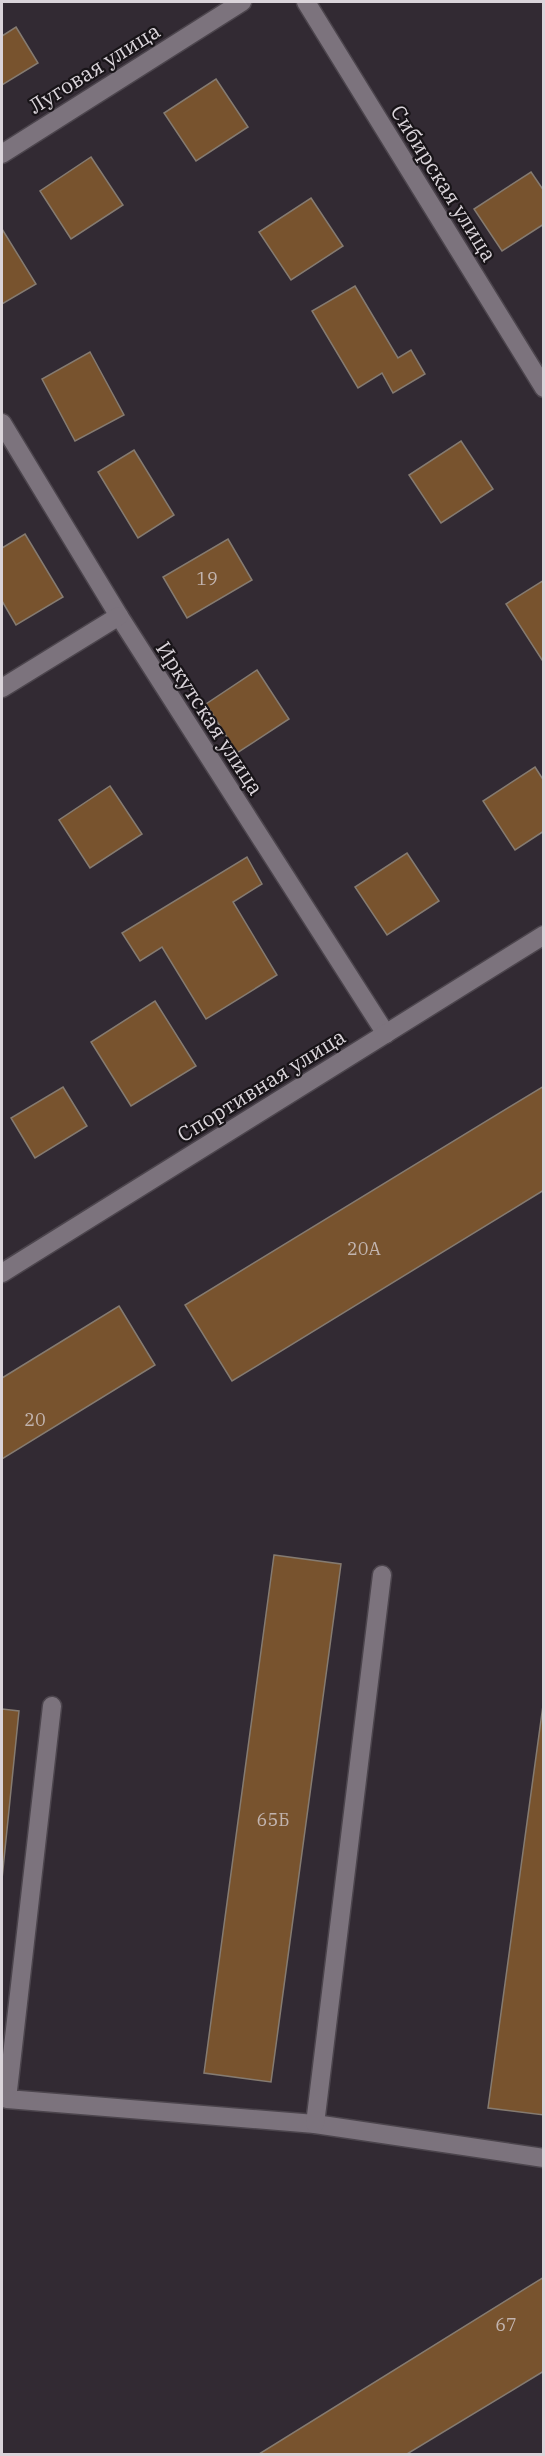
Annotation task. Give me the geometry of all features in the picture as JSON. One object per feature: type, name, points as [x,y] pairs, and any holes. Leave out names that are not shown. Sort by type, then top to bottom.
[{"type":"street","name":"Луговая улица","points":[[2,154],[242,2]]},
{"type":"street","name":"Сибирская улица","points":[[306,2],[543,388]]},
{"type":"street","name":"Иркутская улица","points":[[2,423],[119,616],[386,1034]]},
{"type":"street","points":[[2,688],[119,616]]},
{"type":"street","name":"Спортивная улица","points":[[2,1274],[543,935]]},
{"type":"street","points":[[315,2124],[382,1575]]},
{"type":"street","points":[[52,1706],[7,2099],[315,2124],[543,2158]]},
{"type":"building","points":[[16,27],[38,63],[2,85],[2,36]]},
{"type":"building","points":[[216,79],[248,127],[196,161],[164,113]]},
{"type":"building","points":[[91,157],[123,205],[71,239],[40,191]]},
{"type":"building","points":[[531,172],[544,191],[544,224],[502,251],[474,209]]},
{"type":"building","points":[[311,198],[343,246],[291,280],[259,232]]},
{"type":"building","points":[[2,229],[36,284],[2,304]]},
{"type":"building","points":[[355,286],[398,358],[411,350],[425,374],[393,393],[382,373],[358,388],[312,311]]},
{"type":"building","points":[[90,352],[124,415],[75,441],[42,379]]},
{"type":"building","points":[[461,441],[493,489],[441,523],[409,475]]},
{"type":"building","points":[[134,450],[174,515],[138,538],[98,472]]},
{"type":"building","points":[[25,534],[63,597],[16,625],[2,601],[2,548]]},
{"type":"building","points":[[228,539],[252,580],[187,618],[163,577]]},
{"type":"building","points":[[544,580],[544,663],[506,604]]},
{"type":"building","points":[[257,670],[289,719],[237,753],[206,704]]},
{"type":"building","points":[[535,767],[544,781],[544,831],[515,850],[483,801]]},
{"type":"building","points":[[110,786],[142,834],[90,868],[59,820]]},
{"type":"building","points":[[407,853],[439,901],[387,935],[355,887]]},
{"type":"building","points":[[247,857],[262,884],[233,902],[277,975],[206,1019],[162,947],[140,961],[122,933]]},
{"type":"building","points":[[155,1001],[196,1066],[131,1106],[91,1042]]},
{"type":"building","points":[[544,1086],[544,1190],[232,1381],[185,1305]]},
{"type":"building","points":[[63,1087],[87,1126],[35,1158],[11,1118]]},
{"type":"building","points":[[119,1306],[155,1365],[2,1459],[2,1378]]},
{"type":"building","points":[[274,1555],[341,1564],[271,2082],[204,2073]]},
{"type":"building","points":[[544,1698],[544,2115],[488,2108]]},
{"type":"building","points":[[2,1709],[19,1711],[2,1879]]},
{"type":"building","points":[[544,2277],[544,2371],[407,2454],[259,2454]]}]
